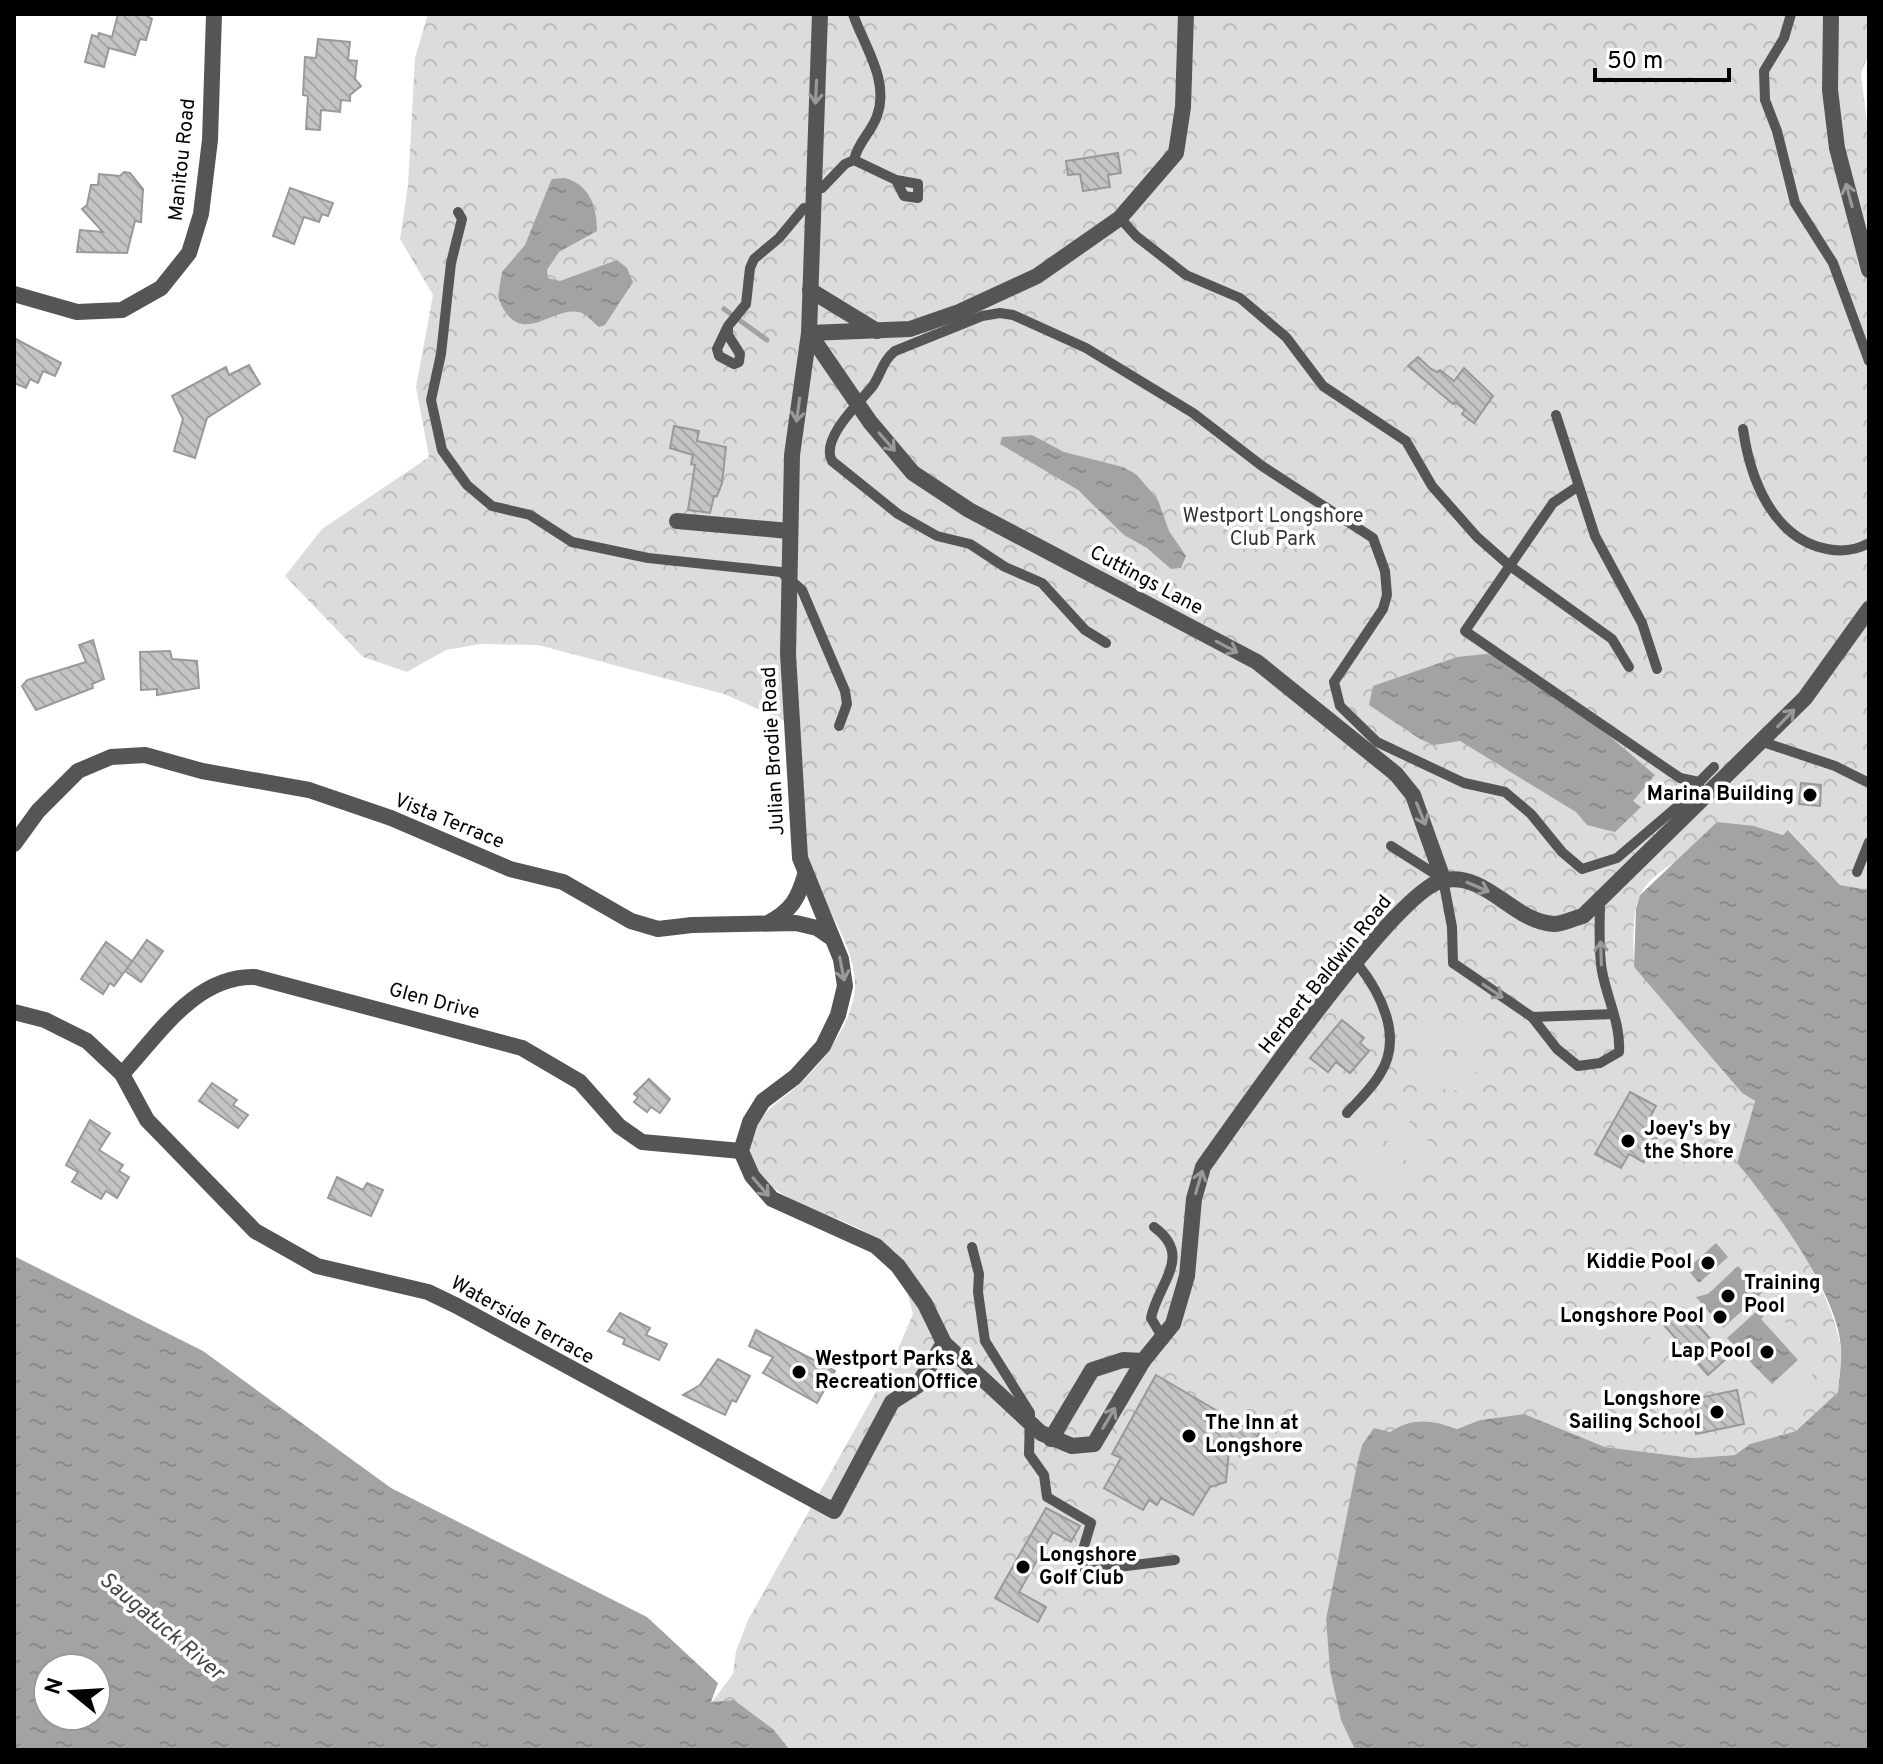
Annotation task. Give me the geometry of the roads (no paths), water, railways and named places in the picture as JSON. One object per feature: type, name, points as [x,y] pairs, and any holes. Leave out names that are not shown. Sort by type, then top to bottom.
[{"type":"street","name":"Manitou Road","points":[[14,294],[77,312],[122,310],[161,288],[189,253],[201,214],[210,140],[214,14]]},
{"type":"street","name":"Julian Brodie Road","points":[[741,1151],[750,1122],[763,1101],[795,1077],[823,1046],[838,1015],[845,986],[841,959],[800,858],[789,670],[792,455],[809,333],[820,14]]},
{"type":"street","points":[[809,333],[910,329],[959,312],[1037,276],[1120,218],[1176,153],[1183,107],[1186,14]]},
{"type":"street","points":[[1831,14],[1830,90],[1837,148],[1869,270]]},
{"type":"street","points":[[810,290],[877,331]]},
{"type":"street","name":"Cuttings Lane","points":[[809,333],[856,403],[913,473],[969,510],[1257,662],[1396,774],[1413,795],[1443,879]]},
{"type":"street","points":[[677,521],[789,531]]},
{"type":"street","points":[[1443,879],[1467,882],[1488,891],[1531,920],[1557,924],[1583,916],[1668,829],[1763,742],[1820,681],[1869,609]]},
{"type":"street","name":"Vista Terrace","points":[[14,844],[38,811],[78,771],[111,757],[145,755],[202,771],[309,790],[391,818],[510,869],[563,882],[631,921],[658,929],[692,925],[796,923],[817,928],[830,937]]},
{"type":"street","points":[[767,923],[784,914],[798,900],[805,875]]},
{"type":"street","name":"Herbert Baldwin Road","points":[[944,1343],[1031,1425],[1051,1439],[1072,1446],[1094,1444],[1143,1361],[1164,1340],[1180,1305],[1194,1199],[1203,1167],[1357,963],[1420,891],[1443,879]]},
{"type":"street","name":"Glen Drive","points":[[122,1074],[202,991],[235,977],[255,977],[522,1048],[580,1082],[619,1126],[642,1142],[741,1151]]},
{"type":"street","name":"Waterside Terrace","points":[[14,1012],[45,1020],[87,1041],[122,1074],[147,1120],[255,1231],[317,1266],[428,1292],[457,1306],[834,1511],[892,1402],[917,1386],[944,1343]]},
{"type":"street","points":[[741,1151],[752,1176],[772,1199],[876,1246],[898,1266],[925,1304],[944,1343]]},
{"type":"street","points":[[1051,1439],[1092,1370],[1123,1360],[1143,1361]]},
{"type":"lane","points":[[853,14],[880,87],[876,119],[858,144],[854,160]]},
{"type":"lane","points":[[1791,14],[1784,38],[1764,71],[1765,100],[1777,131],[1795,203],[1833,263],[1869,361]]},
{"type":"lane","points":[[822,188],[845,164],[854,160],[896,180]]},
{"type":"lane","points":[[728,326],[748,295],[750,268],[754,259],[779,238],[804,208]]},
{"type":"lane","points":[[458,212],[462,219],[451,263],[441,354],[431,400],[442,450],[467,485],[492,506],[530,515],[554,534],[572,542],[648,558],[781,572],[789,577],[802,590],[813,622],[842,682],[847,704],[839,726]]},
{"type":"lane","points":[[1120,218],[1136,236],[1186,275],[1240,298],[1286,337],[1323,386],[1406,441],[1432,486],[1477,537],[1510,566],[1612,639],[1629,667]]},
{"type":"lane","points":[[1106,643],[1085,630],[1042,583],[1005,567],[970,544],[937,536],[898,514],[832,461],[830,447],[856,403],[874,384],[885,359],[895,351],[982,316],[1000,313],[1013,315],[1086,348],[1193,413],[1262,466],[1373,538],[1385,571],[1387,595],[1383,609],[1334,682],[1340,706],[1377,742],[1464,783],[1505,792],[1531,814],[1562,852],[1582,869],[1617,858],[1699,788],[1699,782],[1714,767]]},
{"type":"lane","points":[[1556,415],[1595,536],[1642,623],[1657,669]]},
{"type":"lane","points":[[1743,429],[1751,473],[1777,519],[1792,536],[1819,547],[1844,551],[1869,543]]},
{"type":"lane","points":[[1577,487],[1553,503],[1465,631],[1680,778],[1699,782]]},
{"type":"lane","points":[[1763,742],[1835,766],[1869,783]]},
{"type":"lane","points":[[1857,872],[1869,842]]},
{"type":"lane","points":[[1391,846],[1443,879],[1452,927],[1453,963],[1532,1017],[1557,1049],[1578,1066],[1600,1063],[1619,1052],[1621,1031],[1613,1014],[1602,968],[1600,898]]},
{"type":"lane","points":[[1347,1113],[1382,1073],[1389,1044],[1387,1016],[1379,990],[1357,963]]},
{"type":"lane","points":[[1532,1017],[1613,1014]]},
{"type":"lane","points":[[1154,1227],[1168,1237],[1173,1248],[1170,1269],[1151,1318],[1164,1340]]},
{"type":"lane","points":[[972,1247],[979,1274],[978,1292],[985,1341],[1030,1413],[1029,1454],[1044,1475],[1047,1497],[1091,1523],[1082,1553],[1083,1574]]},
{"type":"lane","points":[[1069,1573],[1083,1574],[1175,1560]]},
{"type":"water","points":[[565,178],[581,186],[590,198],[596,214],[597,231],[559,252],[547,270],[548,278],[560,281],[617,260],[627,268],[633,282],[605,325],[599,327],[579,312],[568,312],[536,323],[515,322],[498,297],[502,272],[525,245],[552,179]]},
{"type":"water","points":[[1032,435],[1064,452],[1123,467],[1137,475],[1158,500],[1169,531],[1186,556],[1181,568],[1171,569],[1147,548],[1124,535],[1078,490],[1000,444],[1002,437]]},
{"type":"water","points":[[1486,654],[1499,658],[1600,728],[1655,775],[1633,801],[1641,807],[1615,832],[1587,825],[1576,812],[1460,741],[1434,745],[1369,705],[1373,686],[1457,657]]},
{"type":"water","points":[[1717,822],[1754,826],[1783,835],[1788,830],[1840,885],[1869,890],[1869,1750],[1355,1750],[1341,1720],[1330,1670],[1326,1619],[1362,1445],[1374,1428],[1390,1432],[1406,1424],[1423,1422],[1457,1429],[1480,1420],[1524,1414],[1605,1447],[1693,1458],[1735,1455],[1750,1444],[1796,1431],[1838,1392],[1841,1349],[1829,1302],[1784,1225],[1737,1163],[1755,1101],[1742,1093],[1634,967],[1636,909],[1640,895]]},
{"type":"water","name":"Kiddie Pool","points":[[1716,1243],[1728,1257],[1699,1283],[1687,1269]]},
{"type":"water","name":"Saugatuck River","points":[[14,1256],[203,1351],[391,1488],[647,1617],[718,1683],[711,1702],[734,1700],[773,1729],[790,1750],[14,1750]]},
{"type":"water","name":"Training Pool","points":[[1738,1266],[1762,1293],[1723,1328],[1696,1297],[1708,1294]]},
{"type":"water","name":"Lap Pool","points":[[1758,1310],[1764,1316],[1761,1319],[1798,1360],[1772,1384],[1727,1338]]},
{"type":"waterway","points":[[724,309],[767,340]]},
{"type":"place","name":"Marina Building","points":[[1810,795]]},
{"type":"place","name":"Joey's by the Shore","points":[[1628,1141]]},
{"type":"place","name":"Kiddie Pool","points":[[1708,1263]]},
{"type":"place","name":"Training Pool","points":[[1728,1296]]},
{"type":"place","name":"Longshore Pool","points":[[1720,1317]]},
{"type":"place","name":"Lap Pool","points":[[1767,1352]]},
{"type":"place","name":"Westport Parks & Recreation Office","points":[[799,1372]]},
{"type":"place","name":"Longshore Sailing School","points":[[1717,1412]]},
{"type":"place","name":"The Inn at Longshore","points":[[1189,1436]]},
{"type":"place","name":"Longshore Golf Club","points":[[1023,1567]]},
{"type":"park label","name":"Westport Longshore Club Park","points":[[1273,528]]}]
